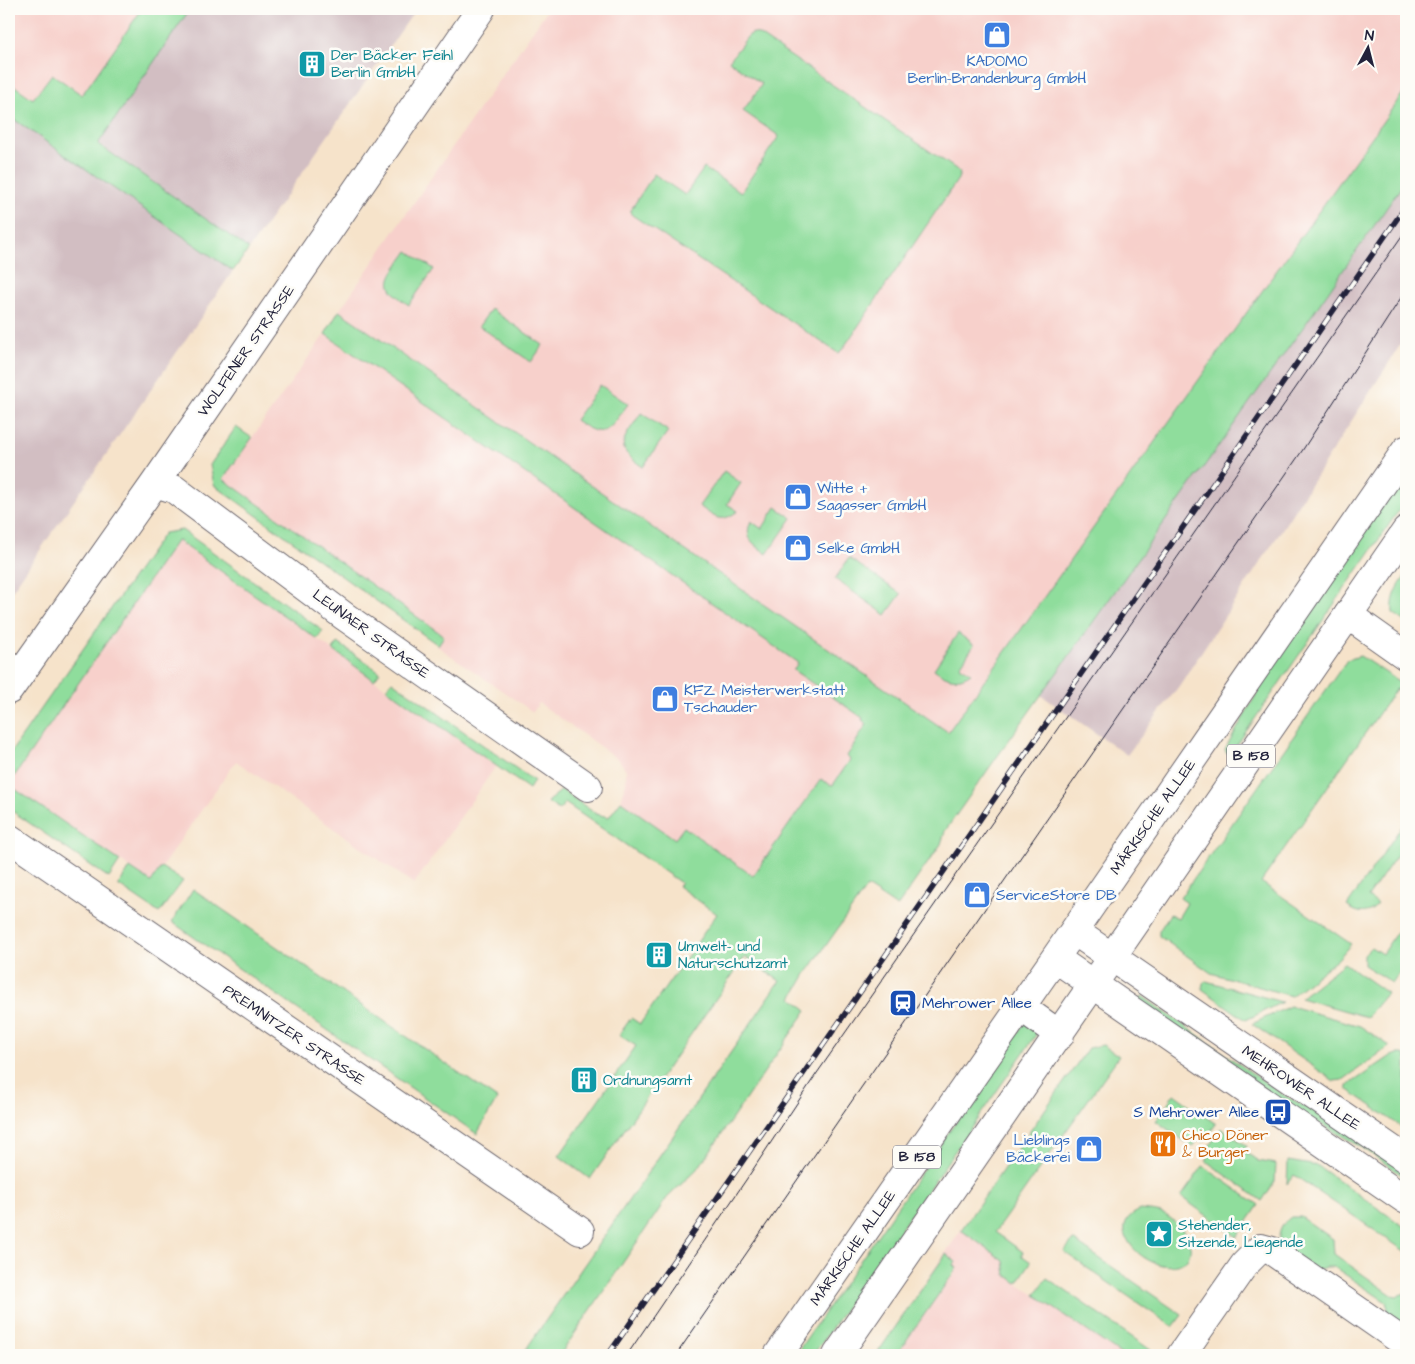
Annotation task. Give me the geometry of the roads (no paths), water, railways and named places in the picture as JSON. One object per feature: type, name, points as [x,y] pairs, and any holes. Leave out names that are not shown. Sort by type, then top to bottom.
[{"type":"main road","name":"WOLFENER STRASSE","points":[[9,690],[155,483],[481,9]]},
{"type":"main road","name":"MÄRKISCHE ALLEE","points":[[778,1355],[1406,450]]},
{"type":"main road","name":"LEUNAER STRASSE","points":[[155,483],[174,489],[344,616],[588,787]]},
{"type":"main road","name":"B 158","points":[[837,1355],[1060,1035],[1406,531]]},
{"type":"main road","points":[[1348,616],[1406,656]]},
{"type":"main road","name":"PREMNITZER STRASSE","points":[[9,838],[580,1231]]},
{"type":"main road","name":"MEHROWER ALLEE","points":[[1074,931],[1406,1159]]},
{"type":"main road","points":[[1055,958],[1406,1200]]},
{"type":"main road","points":[[1021,1007],[1060,1035]]},
{"type":"main road","points":[[1181,1355],[1244,1264],[1261,1248],[1272,1251],[1406,1344]]},
{"type":"tram line","points":[[627,1355],[815,1076],[1406,230]]},
{"type":"tram line","points":[[676,1355],[1302,451],[1406,290]]},
{"type":"railway","points":[[608,1355],[1406,206]]},
{"type":"place","name":"KADOMO Berlin-Brandenburg GmbH","points":[[997,35]]},
{"type":"place","name":"Der Bäcker Feihl Berlin GmbH","points":[[312,64]]},
{"type":"place","name":"Witte + Sagasser GmbH","points":[[798,497]]},
{"type":"place","name":"Selke GmbH","points":[[798,548]]},
{"type":"place","name":"KFZ Meisterwerkstatt Tschauder","points":[[665,699]]},
{"type":"place","name":"ServiceStore DB","points":[[977,895]]},
{"type":"place","name":"Umwelt- und Naturschutzamt","points":[[659,955]]},
{"type":"place","name":"Mehrower Allee","points":[[903,1003]]},
{"type":"place","name":"Ordnungsamt","points":[[584,1080]]},
{"type":"place","name":"S Mehrower Allee","points":[[1278,1112]]},
{"type":"place","name":"Chico Döner & Burger","points":[[1163,1144]]},
{"type":"place","name":"Lieblings Bäckerei","points":[[1089,1149]]},
{"type":"place","name":"Stehender, Sitzende, Liegende","points":[[1159,1234]]}]
